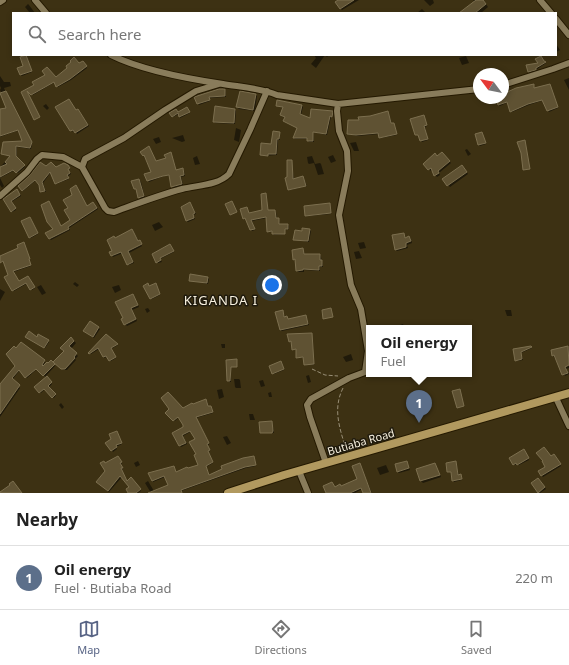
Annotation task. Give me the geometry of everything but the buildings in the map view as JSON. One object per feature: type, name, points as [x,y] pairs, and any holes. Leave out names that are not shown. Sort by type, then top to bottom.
[{"type":"main road","name":"Butiaba Road","points":[[228,493],[326,463],[556,398],[569,393]]},
{"type":"street","points":[[35,0],[45,12]]},
{"type":"street","points":[[540,0],[550,12]]},
{"type":"street","points":[[557,20],[569,35]]},
{"type":"street","points":[[114,56],[136,65],[161,72],[219,84],[338,104],[473,90]]},
{"type":"street","points":[[509,83],[569,63]]},
{"type":"street","points":[[82,167],[85,159],[124,138],[196,91],[219,84]]},
{"type":"street","points":[[0,196],[27,172],[36,159],[42,155],[63,157],[82,167],[105,208],[108,211],[114,212],[181,189],[218,181],[229,174],[267,91]]},
{"type":"street","points":[[338,104],[337,111],[339,131],[346,151],[348,171],[339,215],[351,285],[361,310],[366,339]]},
{"type":"street","points":[[326,463],[307,405],[311,399],[349,378],[365,372],[366,365]]},
{"type":"street","points":[[556,398],[569,426]]},
{"type":"street","points":[[299,471],[308,493]]},
{"type":"path","points":[[312,369],[325,375],[349,378],[338,398],[339,425],[345,446],[358,454]]},
{"type":"place","name":"Oil energy","points":[[419,423]]},
{"type":"district","name":"KIGANDA I","points":[[221,300]]}]
